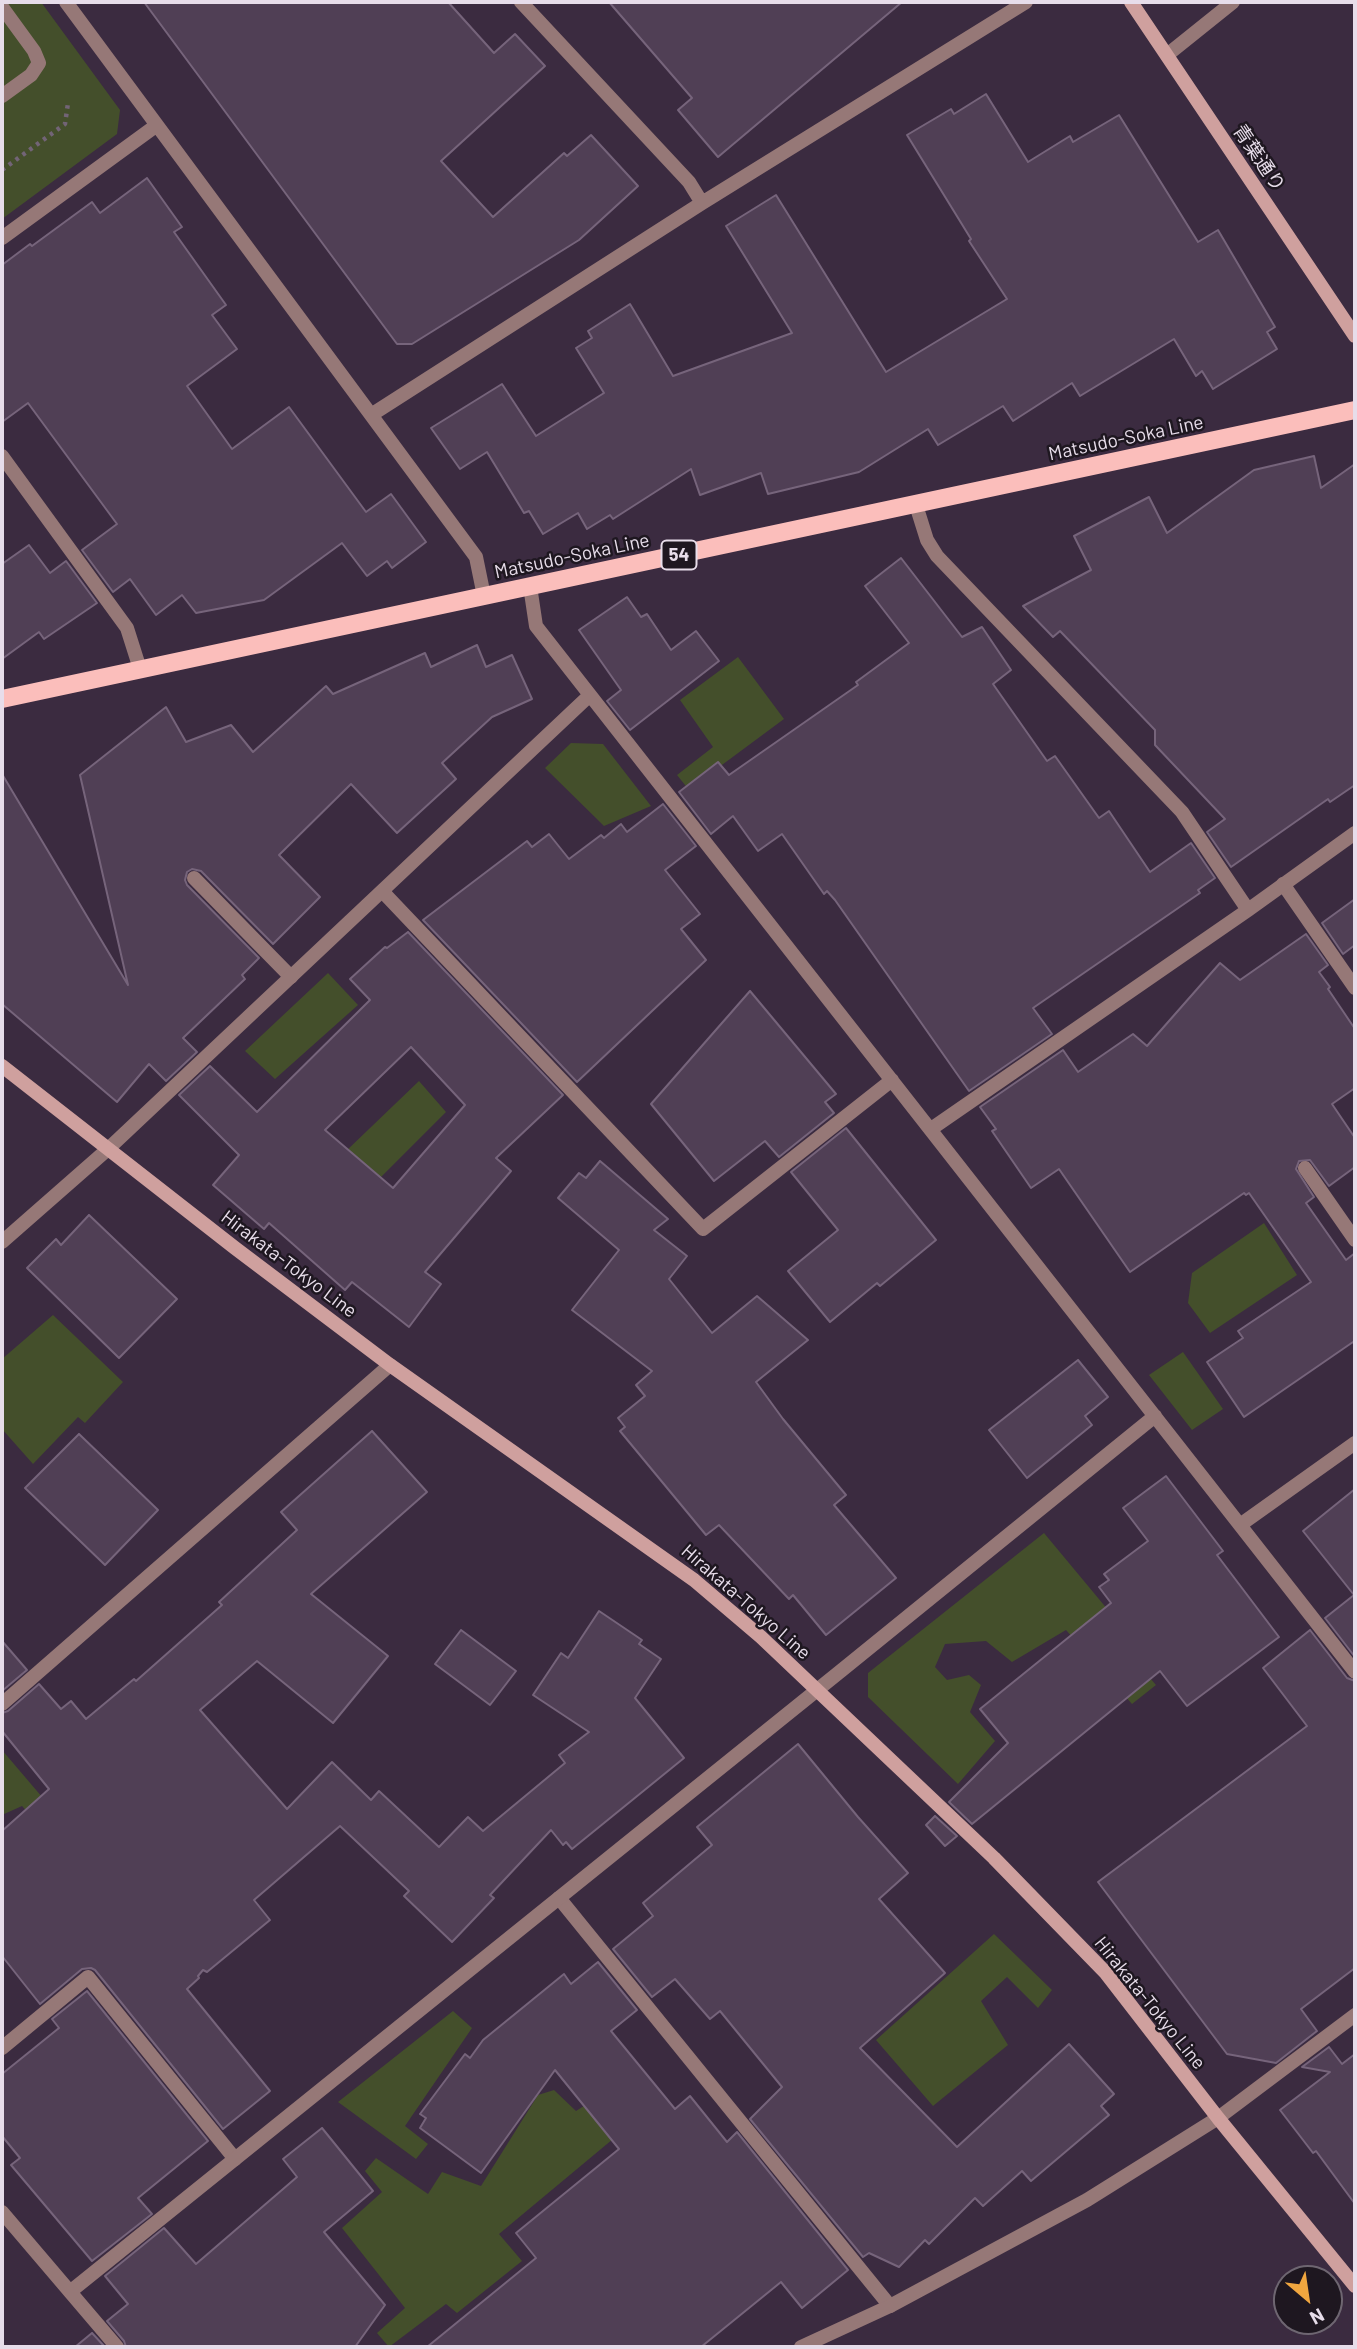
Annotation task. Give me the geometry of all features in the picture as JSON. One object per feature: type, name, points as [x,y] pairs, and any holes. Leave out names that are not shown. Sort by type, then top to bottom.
[{"type":"main road","name":"青葉通り","points":[[1131,2],[1355,335]]},
{"type":"main road","name":"Matsudo-Soka Line","points":[[2,699],[1355,410]]},
{"type":"main road","name":"Hirakata-Tokyo Line","points":[[2,1066],[390,1365],[694,1580],[761,1637],[994,1858],[1105,1972],[1218,2118],[1355,2286]]},
{"type":"street","points":[[66,2],[476,557],[484,596]]},
{"type":"street","points":[[521,2],[689,183],[702,203]]},
{"type":"street","points":[[371,415],[702,203],[1026,2]]},
{"type":"street","points":[[1167,55],[1233,2]]},
{"type":"street","points":[[2,7],[34,51],[39,63],[31,75],[2,96]]},
{"type":"street","points":[[2,238],[157,125]]},
{"type":"street","points":[[2,456],[127,628],[140,669]]},
{"type":"street","points":[[916,505],[927,540],[937,555],[1182,812],[1248,910]]},
{"type":"street","points":[[530,586],[536,626],[1355,1672]]},
{"type":"street","points":[[2,1242],[108,1149],[590,695]]},
{"type":"street","points":[[931,1129],[1355,833]]},
{"type":"street","points":[[194,878],[291,978]]},
{"type":"street","points":[[1283,884],[1355,988]]},
{"type":"street","points":[[382,891],[703,1229],[892,1080]]},
{"type":"street","points":[[1306,1168],[1355,1240]]},
{"type":"street","points":[[2,1704],[390,1365]]},
{"type":"street","points":[[71,2291],[1155,1416]]},
{"type":"street","points":[[1240,1525],[1355,1443]]},
{"type":"street","points":[[559,1898],[890,2306]]},
{"type":"street","points":[[2,2048],[88,1977],[235,2160]]},
{"type":"street","points":[[801,2347],[890,2306],[1087,2200],[1218,2118],[1355,2015]]},
{"type":"street","points":[[2,2212],[117,2347]]},
{"type":"path","points":[[2,170],[65,124],[68,103]]},
{"type":"green space","points":[[2,2],[41,2],[120,110],[117,134],[2,219]]},
{"type":"green space","points":[[738,657],[784,719],[703,779],[701,805],[677,775],[713,747],[680,700]]},
{"type":"green space","points":[[571,743],[603,744],[651,806],[604,826],[545,768]]},
{"type":"green space","points":[[328,973],[358,1005],[275,1079],[245,1051]]},
{"type":"green space","points":[[419,1081],[446,1112],[376,1182],[345,1152]]},
{"type":"green space","points":[[1264,1223],[1297,1275],[1210,1333],[1188,1303],[1192,1273]]},
{"type":"green space","points":[[53,1315],[123,1382],[85,1423],[78,1417],[33,1464],[2,1429],[2,1359]]},
{"type":"green space","points":[[1183,1352],[1223,1409],[1192,1430],[1149,1375]]},
{"type":"green space","points":[[1044,1533],[1133,1640],[1124,1648],[1156,1685],[1132,1704],[1066,1630],[1012,1662],[986,1641],[945,1644],[935,1667],[947,1680],[969,1675],[981,1685],[970,1712],[995,1741],[958,1784],[868,1697],[868,1673]]},
{"type":"green space","points":[[2,1750],[100,1865],[87,1877],[22,1806],[2,1815]]},
{"type":"green space","points":[[994,1934],[1052,1990],[1038,2008],[1007,1977],[981,2001],[1008,2045],[933,2106],[876,2040]]},
{"type":"green space","points":[[453,2011],[472,2028],[405,2126],[428,2144],[416,2159],[338,2102]]},
{"type":"green space","points":[[554,2090],[576,2111],[590,2102],[619,2134],[499,2234],[522,2261],[457,2313],[446,2304],[389,2347],[377,2333],[405,2308],[342,2228],[382,2192],[365,2171],[376,2158],[428,2194],[442,2172],[481,2186],[538,2095]]},
{"type":"building","points":[[144,2],[448,2],[494,53],[515,34],[545,66],[441,161],[493,217],[564,153],[567,156],[591,135],[638,186],[579,240],[412,344],[397,344]]},
{"type":"building","points":[[609,2],[902,2],[718,157],[678,110],[692,98]]},
{"type":"building","points":[[986,94],[1028,162],[1070,136],[1073,142],[1119,115],[1198,242],[1218,230],[1275,327],[1267,332],[1277,349],[1213,389],[1202,371],[1196,376],[1174,339],[1080,396],[1072,383],[1013,421],[1003,406],[938,445],[928,429],[859,472],[768,494],[761,473],[700,495],[691,469],[613,519],[610,515],[587,529],[578,513],[543,534],[529,511],[524,513],[487,452],[460,469],[431,428],[502,384],[536,436],[604,393],[576,348],[592,338],[588,331],[630,304],[673,376],[792,333],[726,226],[776,195],[886,372],[1007,299],[969,241],[971,239],[907,135],[951,109],[954,114]]},
{"type":"building","points":[[147,178],[182,227],[174,232],[226,305],[212,315],[237,349],[187,386],[232,449],[289,407],[366,512],[391,494],[426,542],[392,568],[387,561],[367,576],[342,543],[264,600],[196,613],[182,595],[156,615],[130,579],[113,592],[82,550],[117,524],[28,403],[2,422],[2,265],[92,202],[100,213]]},
{"type":"building","points":[[1314,456],[1321,488],[1355,464],[1355,785],[1330,802],[1328,799],[1231,867],[1207,832],[1225,819],[1155,745],[1155,730],[1060,631],[1053,637],[1023,606],[1091,570],[1074,536],[1149,497],[1167,533],[1254,470]]},
{"type":"building","points":[[29,545],[50,573],[66,561],[97,603],[44,639],[39,632],[2,659],[2,564]]},
{"type":"building","points":[[901,558],[962,637],[982,627],[1011,670],[993,684],[1047,761],[1055,756],[1099,818],[1109,811],[1150,872],[1191,843],[1215,878],[1198,890],[1200,893],[1033,1008],[1052,1034],[969,1091],[835,900],[827,891],[824,894],[782,834],[758,851],[733,816],[711,834],[679,792],[718,762],[729,775],[858,685],[856,682],[909,643],[865,586]]},
{"type":"building","points":[[627,597],[641,617],[647,614],[671,650],[696,631],[719,661],[630,730],[607,701],[621,690],[579,630]]},
{"type":"building","points":[[477,645],[486,667],[512,655],[532,699],[492,717],[442,763],[456,779],[397,833],[351,784],[279,855],[320,897],[273,944],[201,871],[192,869],[187,872],[187,885],[259,958],[242,975],[245,979],[183,1038],[197,1052],[166,1081],[149,1064],[117,1102],[2,1004],[2,774],[128,985],[80,775],[166,707],[186,742],[231,725],[253,752],[326,686],[333,694],[425,653],[431,667]]},
{"type":"building","points":[[663,804],[696,846],[665,870],[700,914],[681,929],[706,960],[577,1082],[423,920],[527,841],[532,847],[549,834],[569,859],[601,835],[604,838],[621,824],[627,832]]},
{"type":"building","points":[[1355,899],[1355,945],[1343,954],[1322,923]]},
{"type":"building","points":[[408,932],[563,1095],[496,1158],[511,1171],[425,1272],[441,1284],[409,1327],[352,1282],[345,1290],[269,1223],[264,1229],[213,1185],[239,1155],[179,1095],[210,1066],[257,1112],[370,1000],[350,979]],"holes":[[[411,1047],[465,1105],[393,1188],[325,1130]]]},
{"type":"building","points":[[1306,934],[1328,965],[1319,972],[1355,1029],[1355,1088],[1332,1104],[1355,1138],[1355,1167],[1329,1186],[1310,1160],[1299,1161],[1296,1169],[1314,1197],[1306,1203],[1346,1260],[1355,1253],[1355,1345],[1353,1342],[1244,1417],[1207,1362],[1243,1338],[1238,1331],[1311,1282],[1249,1193],[1244,1193],[1130,1272],[1059,1169],[1031,1188],[992,1131],[996,1129],[980,1107],[1063,1050],[1078,1072],[1133,1034],[1147,1046],[1220,963],[1240,980]]},
{"type":"building","points":[[750,991],[836,1094],[825,1102],[834,1113],[779,1157],[765,1141],[714,1181],[651,1104]]},
{"type":"building","points":[[846,1128],[936,1240],[880,1286],[877,1283],[830,1322],[788,1271],[838,1230],[791,1172]]},
{"type":"building","points":[[600,1161],[668,1219],[654,1230],[687,1256],[669,1279],[712,1333],[757,1296],[808,1340],[756,1382],[846,1495],[834,1505],[896,1578],[826,1635],[793,1595],[789,1599],[719,1525],[706,1535],[620,1431],[625,1427],[618,1418],[645,1396],[636,1385],[652,1371],[572,1310],[619,1250],[558,1198],[579,1173],[586,1178]]},
{"type":"building","points":[[89,1215],[177,1299],[119,1358],[27,1268],[56,1239],[61,1245]]},
{"type":"building","points":[[1078,1360],[1108,1397],[1085,1416],[1092,1425],[1027,1478],[989,1430]]},
{"type":"building","points":[[372,1431],[427,1492],[311,1594],[388,1656],[333,1723],[257,1661],[200,1710],[287,1809],[332,1762],[371,1800],[379,1791],[439,1847],[468,1817],[483,1831],[565,1763],[559,1755],[589,1732],[533,1695],[561,1653],[568,1658],[599,1611],[642,1640],[639,1644],[661,1659],[635,1698],[684,1758],[572,1849],[566,1842],[563,1845],[551,1830],[490,1895],[494,1898],[452,1942],[404,1896],[409,1891],[340,1826],[254,1900],[270,1920],[207,1972],[203,1970],[187,1989],[270,2091],[223,2129],[95,1970],[82,1969],[40,2004],[2,1956],[2,1831],[49,1789],[2,1731],[2,1713],[8,1711],[39,1684],[61,1709],[71,1701],[86,1719],[134,1679],[136,1681],[222,1605],[219,1602],[297,1530],[281,1512]]},
{"type":"building","points":[[79,1434],[158,1510],[105,1565],[25,1488]]},
{"type":"building","points":[[1166,1476],[1223,1551],[1217,1555],[1279,1637],[1187,1706],[1160,1671],[972,1824],[949,1802],[1008,1743],[980,1709],[1111,1603],[1099,1587],[1109,1580],[1104,1574],[1148,1541],[1123,1508]]},
{"type":"building","points":[[1355,1489],[1355,1657],[1325,1618],[1354,1595],[1303,1531]]},
{"type":"building","points":[[461,1630],[516,1671],[490,1705],[435,1664]]},
{"type":"building","points":[[1310,1630],[1347,1678],[1355,1681],[1355,1968],[1301,2009],[1317,2031],[1276,2063],[1227,2054],[1098,1882],[1307,1726],[1263,1668]]},
{"type":"building","points":[[2,1641],[27,1670],[2,1691]]},
{"type":"building","points":[[798,1744],[908,1873],[879,1899],[945,1973],[860,2048],[957,2147],[1069,2044],[1114,2094],[1101,2106],[1109,2115],[1031,2181],[1022,2171],[983,2206],[975,2198],[929,2244],[925,2240],[899,2267],[869,2253],[863,2257],[750,2119],[782,2087],[720,2011],[710,2019],[675,1979],[652,1997],[613,1949],[653,1916],[643,1903],[712,1845],[697,1827]]},
{"type":"building","points":[[935,1816],[957,1836],[945,1846],[926,1825]]},
{"type":"building","points":[[598,1962],[637,2010],[611,2031],[675,2109],[690,2096],[727,2142],[737,2132],[848,2270],[802,2308],[781,2282],[701,2347],[427,2347],[536,2258],[516,2233],[619,2149],[555,2070],[481,2173],[420,2128],[426,2118],[420,2114],[465,2054],[470,2058],[483,2040],[564,1974],[571,1984]]},
{"type":"building","points":[[87,1991],[208,2141],[138,2198],[152,2214],[92,2261],[11,2165],[20,2158],[2,2136],[2,2074],[59,2028],[52,2019]]},
{"type":"building","points":[[1329,2047],[1342,2064],[1355,2054],[1355,2204],[1316,2151],[1313,2153],[1280,2110],[1330,2072],[1302,2067]]},
{"type":"building","points":[[322,2128],[373,2191],[324,2232],[385,2305],[355,2347],[126,2347],[107,2321],[128,2304],[105,2276],[164,2228],[196,2264],[297,2177],[283,2159]]},
{"type":"building","points":[[92,2333],[105,2347],[75,2347]]}]
